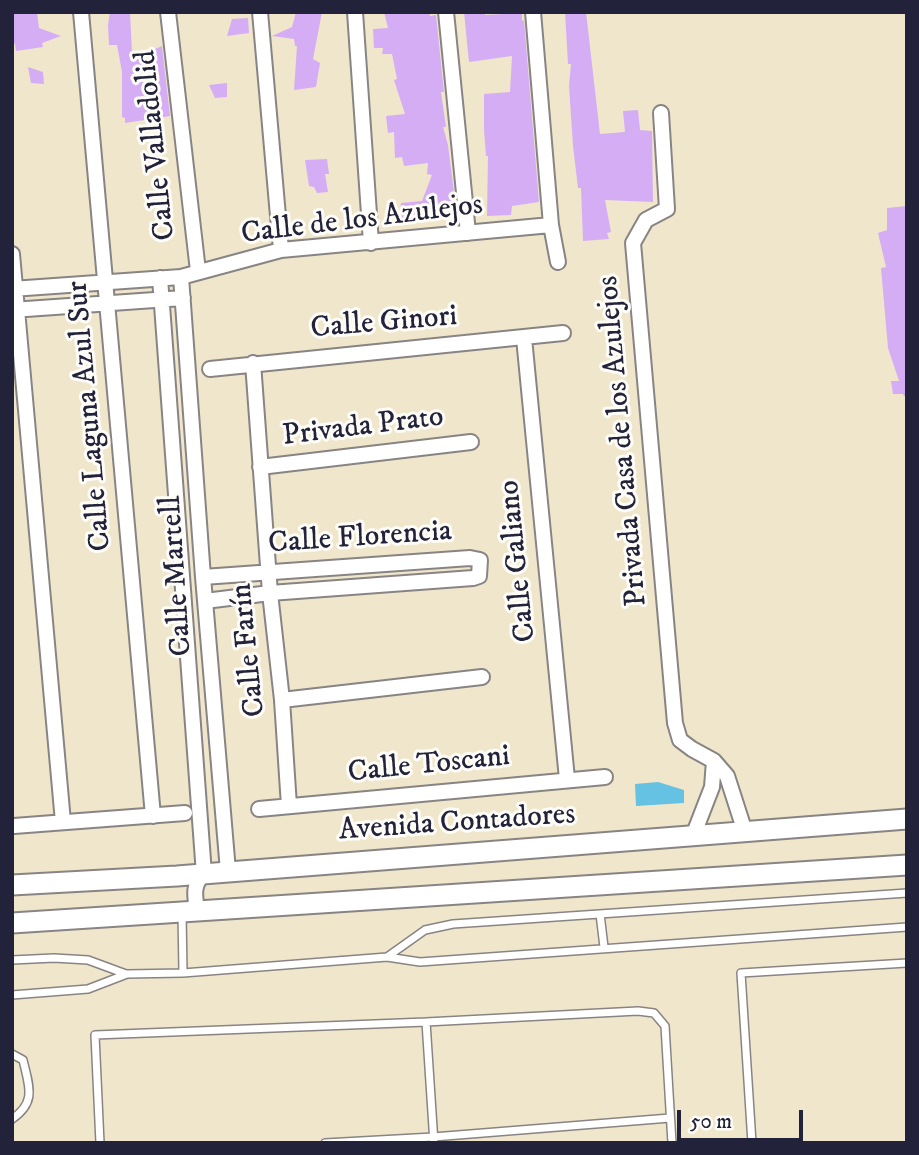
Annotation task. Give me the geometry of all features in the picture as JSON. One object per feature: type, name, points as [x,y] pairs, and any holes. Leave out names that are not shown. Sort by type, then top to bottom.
[{"type":"main road","name":"Avenida Contadores","points":[[12,885],[204,874],[907,819]]},
{"type":"main road","points":[[12,923],[907,865]]},
{"type":"street","name":"Calle Laguna Azul Sur","points":[[81,12],[153,816]]},
{"type":"street","name":"Calle Valladolid","points":[[168,12],[198,271]]},
{"type":"street","points":[[260,12],[281,250]]},
{"type":"street","points":[[355,12],[371,243]]},
{"type":"street","points":[[446,12],[468,233]]},
{"type":"street","points":[[533,12],[551,225],[558,262]]},
{"type":"street","name":"Privada Casa de los Azulejos","points":[[661,113],[667,209],[646,220],[633,243],[675,723],[680,740],[714,761]]},
{"type":"street","name":"Calle de los Azulejos","points":[[14,289],[181,276],[281,250],[551,225]]},
{"type":"street","points":[[12,254],[62,822]]},
{"type":"street","name":"Calle Martell","points":[[181,276],[228,872]]},
{"type":"street","name":"Calle Martell","points":[[160,278],[204,874],[194,887],[190,912]]},
{"type":"street","points":[[15,310],[183,298]]},
{"type":"street","name":"Calle Ginori","points":[[210,369],[563,333]]},
{"type":"street","name":"Calle Galiano","points":[[524,338],[567,779]]},
{"type":"street","name":"Calle Farín","points":[[253,363],[289,806]]},
{"type":"street","name":"Privada Prato","points":[[260,467],[471,442]]},
{"type":"street","points":[[178,525],[200,523]]},
{"type":"street","name":"Calle Florencia","points":[[203,577],[470,558],[480,560],[479,576],[205,601]]},
{"type":"street","points":[[375,564],[379,585]]},
{"type":"street","points":[[187,639],[208,636]]},
{"type":"street","points":[[282,700],[482,677]]},
{"type":"street","points":[[714,761],[727,776],[745,832]]},
{"type":"street","points":[[693,836],[712,787],[714,761]]},
{"type":"street","name":"Calle Toscani","points":[[259,809],[605,777]]},
{"type":"street","points":[[14,826],[185,813]]},
{"type":"lane","points":[[387,957],[425,930],[453,924],[907,893]]},
{"type":"lane","points":[[183,973],[190,912]]},
{"type":"lane","points":[[600,914],[604,947]]},
{"type":"lane","points":[[12,995],[88,989],[127,974],[183,973],[387,957],[420,962],[907,927]]},
{"type":"lane","points":[[12,960],[88,960],[127,974]]},
{"type":"lane","points":[[752,1143],[741,973],[907,963]]},
{"type":"lane","points":[[100,1143],[95,1035],[638,1011],[654,1013],[665,1026],[672,1143]]},
{"type":"lane","points":[[426,1022],[433,1140]]},
{"type":"lane","points":[[12,1054],[23,1060],[30,1090],[26,1108],[12,1119]]},
{"type":"lane","points":[[325,1143],[433,1140],[670,1118]]},
{"type":"water","points":[[658,782],[684,790],[684,803],[636,806],[635,784]]},
{"type":"building","points":[[12,12],[37,12],[39,28],[61,36],[42,43],[43,47],[16,51],[12,42]]},
{"type":"building","points":[[110,12],[130,12],[132,53],[150,51],[162,46],[170,116],[125,123],[125,118],[122,117],[122,72],[117,45],[109,45]]},
{"type":"building","points":[[296,12],[322,12],[313,59],[320,63],[316,87],[294,90],[297,46],[294,39],[272,36],[292,27]]},
{"type":"building","points":[[384,12],[429,12],[430,16],[436,15],[444,92],[441,92],[446,127],[443,127],[448,145],[457,216],[400,219],[401,203],[422,201],[432,175],[427,174],[428,163],[404,166],[402,157],[395,158],[394,132],[388,133],[386,116],[405,114],[394,80],[397,79],[392,54],[382,54],[383,48],[374,48],[373,29],[388,28]]},
{"type":"building","points":[[464,12],[485,12],[485,15],[522,13],[522,21],[524,20],[539,202],[512,206],[511,215],[487,216],[488,156],[484,130],[484,94],[510,92],[512,56],[469,62]]},
{"type":"building","points":[[565,12],[586,12],[600,134],[625,132],[623,111],[638,110],[640,130],[652,131],[653,202],[605,200],[611,232],[607,233],[609,239],[583,241],[581,188],[578,188],[573,146],[569,86],[571,64],[568,64]]},
{"type":"building","points":[[248,18],[249,33],[227,36],[232,19]]},
{"type":"building","points":[[28,67],[43,72],[44,84],[31,83]]},
{"type":"building","points":[[227,83],[227,97],[215,98],[209,85]]},
{"type":"building","points":[[327,159],[329,174],[325,174],[328,192],[317,193],[314,187],[309,186],[305,160]]},
{"type":"building","points":[[907,206],[907,396],[904,396],[893,394],[891,381],[899,381],[888,348],[881,268],[886,267],[878,233],[887,230],[887,208]]}]
